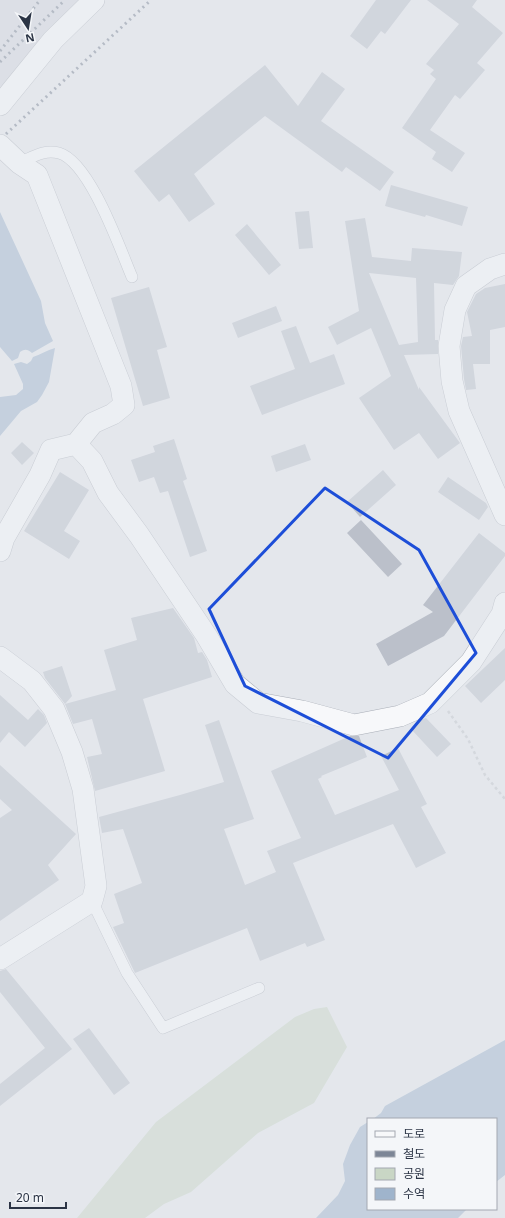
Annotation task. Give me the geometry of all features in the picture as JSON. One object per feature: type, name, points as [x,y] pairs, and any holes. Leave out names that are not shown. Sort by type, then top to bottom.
[{"type":"street","points":[[0,105],[53,40],[94,0]]},
{"type":"street","points":[[0,145],[19,163],[37,175],[121,386],[124,406],[113,414],[93,424],[76,444],[51,450],[40,475],[4,538],[0,551]]},
{"type":"street","points":[[505,264],[490,269],[466,286],[455,310],[449,346],[452,381],[459,411],[505,515]]},
{"type":"street","points":[[76,444],[92,461],[108,493],[144,542],[206,636],[235,684],[258,703],[302,711],[354,725],[400,716],[430,703],[471,662],[502,614],[505,603]]},
{"type":"street","points":[[0,657],[32,681],[54,709],[72,752],[83,789],[96,886],[92,902],[0,959]]},
{"type":"lane","points":[[19,163],[43,152],[60,153],[72,161],[93,189],[106,213],[132,277]]},
{"type":"lane","points":[[92,902],[127,973],[164,1028],[259,988]]},
{"type":"path","points":[[437,696],[468,739],[485,775],[505,799]]},
{"type":"highlighted area","points":[[325,488],[419,550],[476,653],[388,758],[245,686],[209,609]]},
{"type":"shaded area","points":[[0,0],[92,0],[0,87]]},
{"type":"green space","points":[[327,1007],[347,1047],[314,1103],[258,1133],[191,1192],[164,1204],[145,1218],[77,1218],[156,1122],[295,1017],[314,1009]]},
{"type":"water","points":[[0,212],[41,301],[45,323],[53,341],[32,353],[26,350],[22,351],[20,352],[18,358],[12,361],[0,347]]},
{"type":"water","points":[[55,348],[49,382],[42,395],[37,402],[21,411],[0,436],[0,397],[16,395],[23,389],[23,384],[14,364],[21,362],[27,364],[33,357]]},
{"type":"water","points":[[505,1040],[505,1175],[497,1181],[497,1118],[374,1118],[381,1113],[385,1106]]},
{"type":"water","points":[[367,1123],[367,1210],[466,1210],[458,1218],[316,1218],[338,1195],[345,1181],[343,1164],[350,1145],[360,1127]]},
{"type":"building","points":[[376,0],[411,0],[385,34],[381,31],[367,49],[350,36]]},
{"type":"building","points":[[427,0],[477,0],[472,7],[503,33],[477,63],[485,70],[460,99],[455,95],[430,130],[465,153],[452,172],[432,159],[436,152],[402,128],[436,79],[430,74],[434,70],[426,64],[459,24]]},
{"type":"building","points":[[265,65],[298,106],[322,72],[345,89],[321,121],[394,172],[380,191],[346,167],[342,172],[265,116],[194,174],[215,204],[189,222],[169,194],[159,202],[134,171]]},
{"type":"building","points":[[391,185],[468,207],[462,226],[426,215],[425,217],[385,206]]},
{"type":"building","points":[[309,211],[313,248],[299,249],[295,212]]},
{"type":"building","points":[[365,218],[372,257],[411,261],[412,248],[462,252],[459,276],[453,285],[434,283],[435,340],[438,340],[438,354],[404,355],[419,390],[419,387],[460,443],[438,459],[419,433],[394,450],[359,398],[391,376],[371,328],[337,345],[328,327],[359,311],[345,221]],"holes":[[[369,273],[416,278],[418,342],[399,345]]]},
{"type":"building","points":[[247,224],[281,265],[269,275],[235,235]]},
{"type":"building","points":[[505,284],[505,327],[490,330],[490,364],[473,364],[476,389],[466,390],[461,346],[463,337],[472,336],[467,312],[476,294],[485,288]]},
{"type":"building","points":[[149,287],[167,347],[157,350],[170,398],[143,406],[111,298]]},
{"type":"building","points":[[276,306],[282,321],[238,338],[232,323]]},
{"type":"building","points":[[296,326],[310,363],[334,354],[345,384],[262,415],[250,386],[295,369],[281,331]]},
{"type":"building","points":[[174,439],[187,479],[183,481],[207,551],[190,557],[168,491],[160,493],[154,477],[139,482],[131,460],[155,452],[153,446]]},
{"type":"building","points":[[22,442],[34,453],[22,465],[11,453]]},
{"type":"building","points":[[305,444],[311,460],[276,472],[271,456]]},
{"type":"building","points":[[383,470],[396,485],[360,517],[347,502]]},
{"type":"building","points":[[60,472],[89,490],[64,531],[80,541],[69,559],[24,531]]},
{"type":"building","points":[[448,477],[486,503],[488,507],[479,520],[438,492]]},
{"type":"building","points":[[361,520],[402,564],[388,577],[347,533]]},
{"type":"building","points":[[479,533],[505,553],[505,556],[444,636],[388,666],[376,644],[433,612],[423,605]]},
{"type":"building","points":[[173,608],[194,638],[198,653],[202,652],[207,660],[212,677],[143,699],[165,771],[95,791],[87,757],[102,754],[92,719],[73,724],[65,704],[116,690],[104,650],[137,640],[131,618]]},
{"type":"building","points":[[505,648],[505,680],[481,703],[465,686]]},
{"type":"building","points":[[62,666],[72,696],[65,704],[45,678],[43,672]]},
{"type":"building","points":[[0,695],[28,720],[38,709],[44,715],[47,723],[25,747],[9,732],[0,743]]},
{"type":"building","points":[[426,718],[451,744],[437,757],[411,729],[420,720]]},
{"type":"building","points":[[219,720],[254,819],[224,829],[245,885],[276,872],[267,851],[301,838],[271,771],[350,736],[359,736],[367,757],[321,776],[322,777],[318,779],[335,815],[399,790],[381,756],[398,748],[427,804],[421,807],[446,853],[416,868],[393,824],[293,863],[325,940],[307,947],[305,943],[260,961],[247,928],[135,973],[113,927],[124,923],[114,894],[142,883],[123,829],[102,833],[99,817],[224,782],[205,725]]},
{"type":"building","points":[[0,765],[76,834],[48,865],[59,880],[0,921],[0,818],[12,810],[0,799]]},
{"type":"building","points":[[6,969],[72,1049],[0,1106],[0,1084],[45,1048],[0,992],[0,971]]},
{"type":"building","points":[[89,1028],[130,1083],[114,1095],[73,1039]]},
{"type":"railway","points":[[0,51],[40,0]]},
{"type":"railway","points":[[0,62],[65,0]]},
{"type":"railway","points":[[6,134],[151,0]]}]
